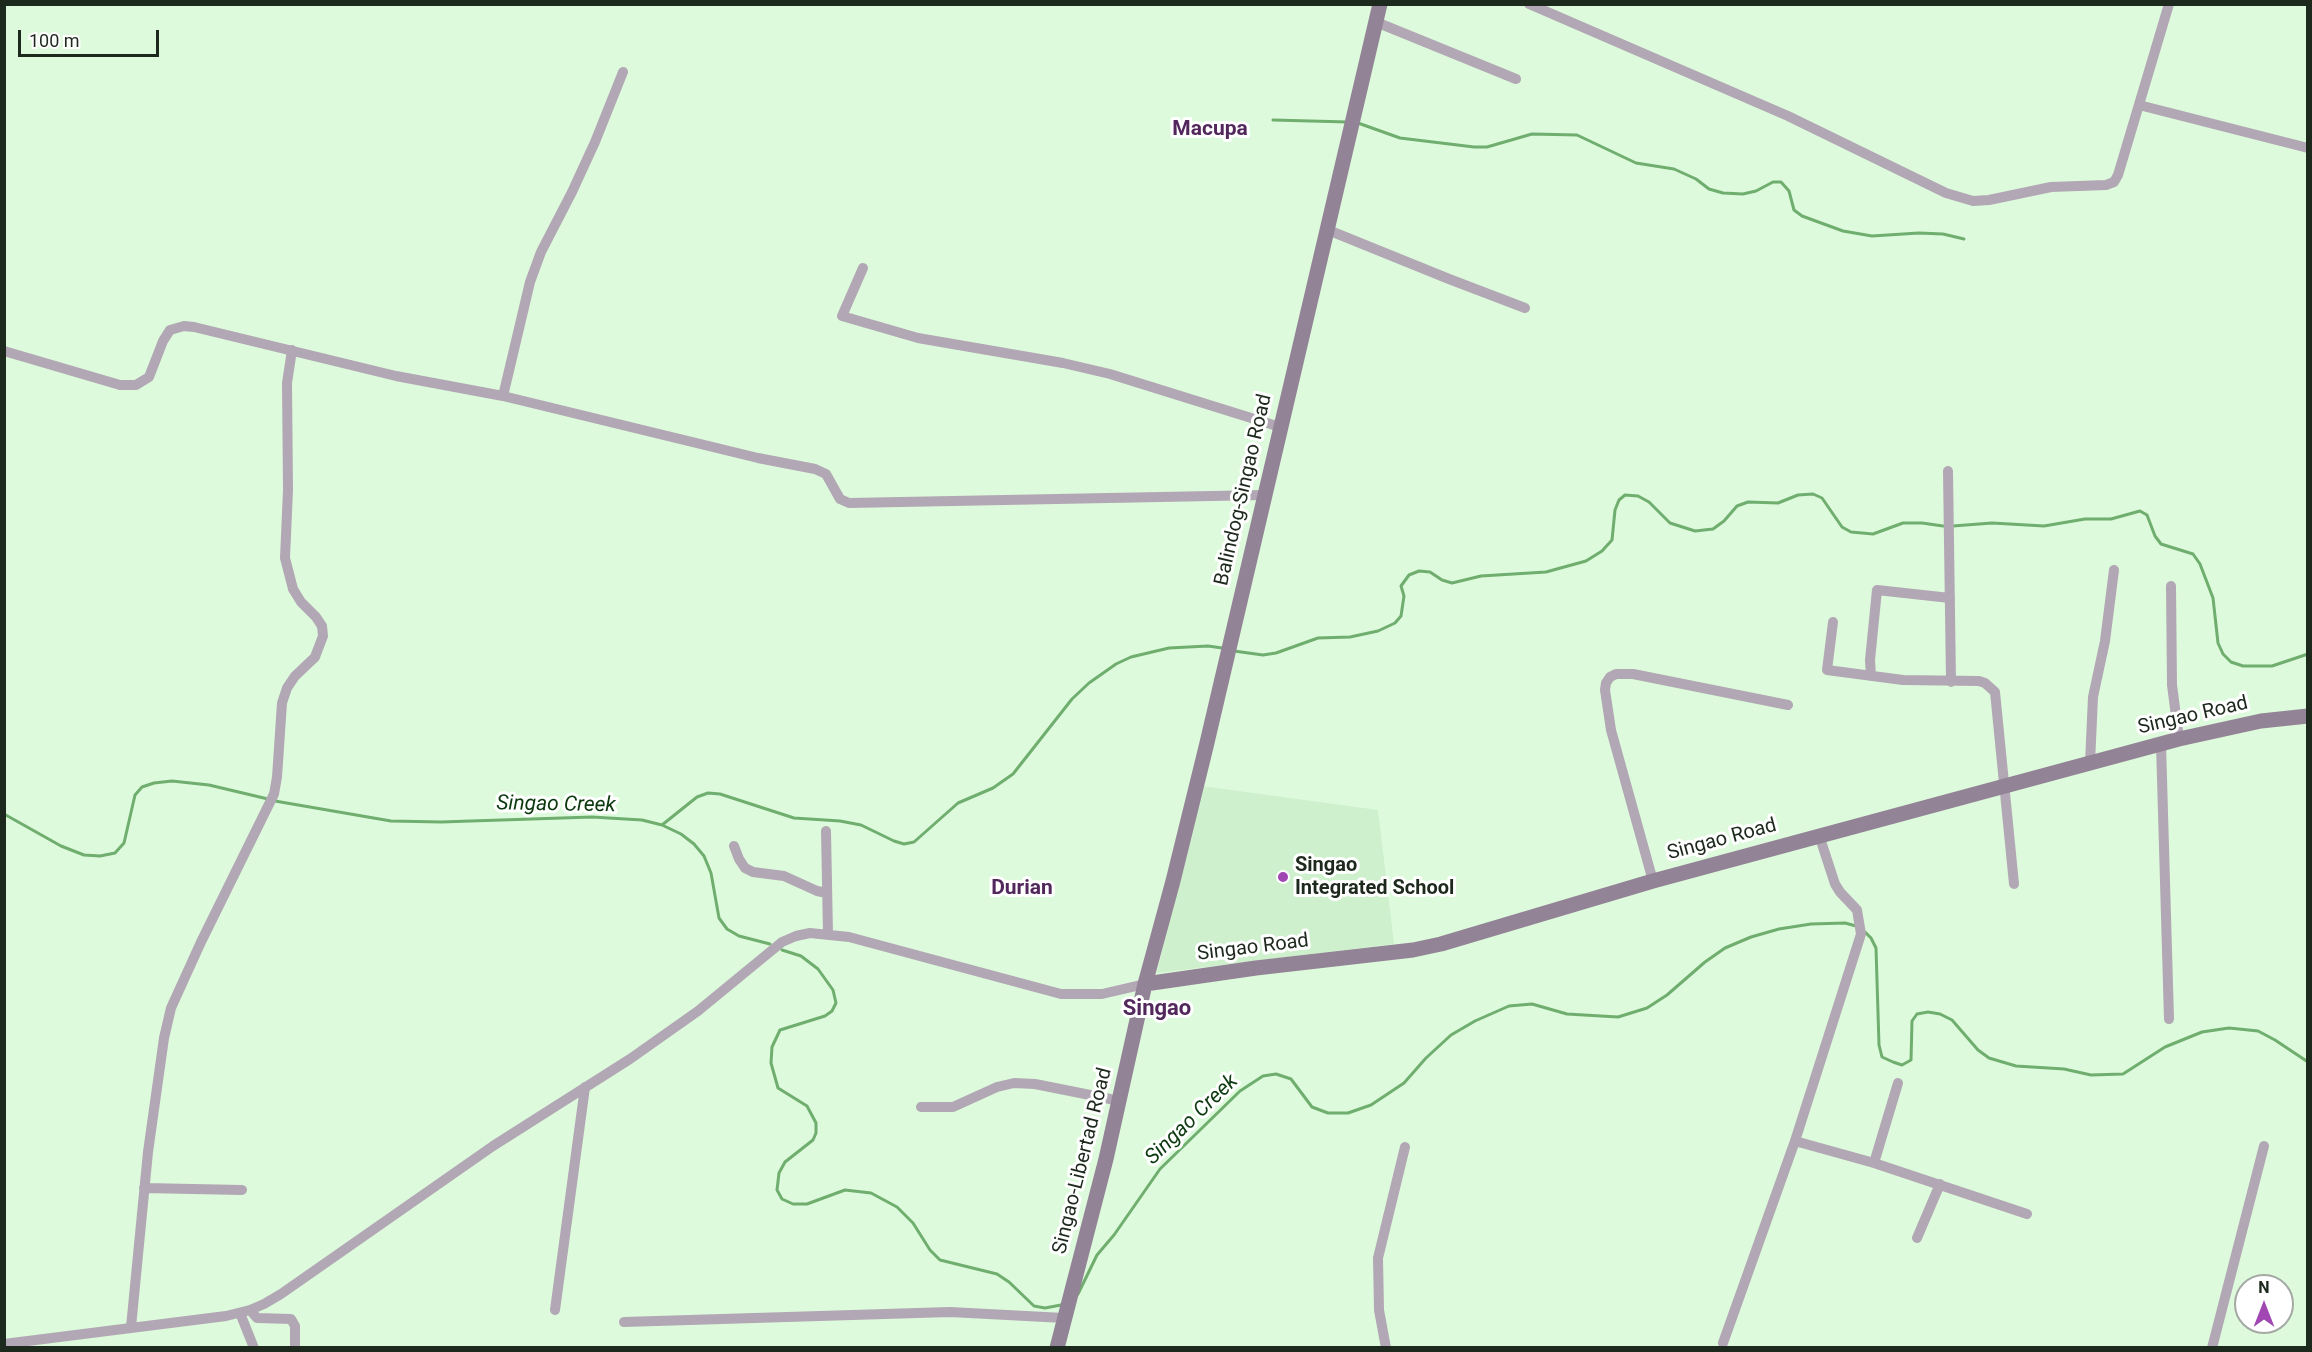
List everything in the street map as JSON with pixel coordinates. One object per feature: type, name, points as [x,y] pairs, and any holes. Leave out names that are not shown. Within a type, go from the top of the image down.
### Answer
[{"type":"street","name":"Balindog-Singao Road","points":[[1145,984],[1191,811],[1380,4]]},
{"type":"street","points":[[1529,4],[1788,116],[1946,193],[1974,201],[2051,187],[2111,184],[2118,175],[2169,4]]},
{"type":"street","points":[[1376,22],[1516,79]]},
{"type":"street","points":[[503,396],[530,282],[541,252],[595,142],[623,72]]},
{"type":"street","points":[[2139,105],[2307,148]]},
{"type":"street","points":[[1328,230],[1525,308]]},
{"type":"street","points":[[863,268],[842,316],[918,338],[1063,363],[1110,374],[1280,427]]},
{"type":"street","points":[[4,351],[129,386],[143,382],[149,376],[165,335],[176,327],[194,327],[396,376],[503,396],[759,458],[815,469],[826,474],[840,499],[849,503],[1264,495]]},
{"type":"street","points":[[131,1327],[144,1188],[164,1038],[171,1008],[274,794],[278,777],[282,703],[287,688],[295,676],[315,657],[323,636],[322,626],[293,589],[285,558],[288,490],[287,383],[292,350]]},
{"type":"street","points":[[1948,471],[1951,682]]},
{"type":"street","points":[[2090,763],[2093,697],[2105,641],[2114,570]]},
{"type":"street","points":[[2171,586],[2172,685],[2179,740]]},
{"type":"street","points":[[1871,676],[1870,660],[1877,590],[1950,598]]},
{"type":"street","points":[[1833,622],[1827,670],[1951,682],[1979,681],[1995,692],[2014,884]]},
{"type":"street","points":[[1653,881],[1611,730],[1606,683],[1616,674],[1633,674],[1788,705]]},
{"type":"street","name":"Singao Road","points":[[1145,984],[1422,948],[1653,881],[2161,744],[2261,721],[2307,716]]},
{"type":"street","points":[[2161,744],[2169,1019]]},
{"type":"street","points":[[826,831],[828,934]]},
{"type":"street","points":[[1723,1343],[1795,1141],[1861,934],[1857,910],[1835,884],[1820,835]]},
{"type":"street","points":[[734,846],[745,868],[753,872],[784,876],[826,893]]},
{"type":"street","points":[[4,1344],[245,1312],[281,1294],[493,1146],[698,1011],[782,942],[796,936],[810,933],[828,934],[886,946],[1061,994],[1102,994],[1145,984]]},
{"type":"street","name":"Singao-Libertad Road","points":[[1057,1347],[1120,1101],[1145,984]]},
{"type":"street","points":[[921,1107],[953,1107],[997,1087],[1014,1083],[1035,1084],[1120,1101]]},
{"type":"street","points":[[1874,1163],[1898,1083]]},
{"type":"street","points":[[555,1310],[585,1087]]},
{"type":"street","points":[[1795,1141],[1874,1163],[2027,1214]]},
{"type":"street","points":[[2212,1347],[2264,1146]]},
{"type":"street","points":[[1386,1347],[1379,1310],[1378,1258],[1405,1147]]},
{"type":"street","points":[[1917,1238],[1940,1184]]},
{"type":"street","points":[[144,1188],[242,1190]]},
{"type":"street","points":[[245,1312],[254,1347]]},
{"type":"street","points":[[245,1312],[257,1318],[291,1319],[295,1326],[295,1347]]},
{"type":"street","points":[[624,1322],[950,1312],[1064,1318]]},
{"type":"shaded area","name":"Singao Integrated School","points":[[1202,786],[1378,810],[1394,944],[1157,973]]},
{"type":"waterway","points":[[1273,120],[1348,122]]},
{"type":"waterway","points":[[1358,123],[1400,138],[1474,147],[1487,147],[1532,134],[1577,135],[1636,163],[1674,169],[1696,179],[1709,189],[1723,193],[1743,194],[1756,191],[1773,182],[1781,182],[1789,191],[1794,210],[1802,216],[1843,231],[1872,236],[1943,234],[1964,239]]},
{"type":"waterway","points":[[1234,651],[1263,655],[1276,653],[1318,638],[1350,637],[1378,631],[1395,623],[1401,616],[1404,596],[1401,586],[1409,575],[1419,571],[1430,572],[1452,583],[1481,576],[1546,572],[1586,561],[1602,551],[1612,540],[1615,510],[1619,500],[1625,495],[1638,496],[1649,502],[1670,523],[1695,531],[1713,529],[1724,521],[1737,506],[1748,502],[1778,503],[1798,495],[1813,494],[1822,498],[1842,527],[1851,532],[1873,534],[1903,523],[1943,526]]},
{"type":"waterway","points":[[1953,526],[1992,523],[2044,526],[2085,519],[2111,519],[2140,511],[2147,515],[2155,536],[2161,544],[2193,554],[2200,564],[2213,598],[2218,643],[2223,654],[2231,662],[2243,666],[2272,666],[2308,654]]},
{"type":"waterway","points":[[662,825],[697,797],[708,793],[720,794],[794,818],[861,825],[894,841],[904,844],[914,842],[958,803],[993,788],[1013,774],[1072,699],[1089,683],[1116,664],[1131,657],[1169,648],[1208,646],[1222,648]]},
{"type":"waterway","name":"Singao Creek","points":[[4,814],[61,846],[84,855],[100,856],[115,853],[124,843],[135,795],[142,787],[172,781],[209,785],[268,799]]},
{"type":"waterway","name":"Singao Creek","points":[[275,801],[391,821],[441,822],[592,817],[642,820],[662,825],[681,834],[704,856],[711,873],[719,918],[727,929],[739,936],[770,944]]},
{"type":"waterway","name":"Singao Creek","points":[[1078,1294],[1097,1255],[1114,1235],[1160,1169],[1240,1091],[1263,1076],[1276,1074],[1291,1079],[1312,1107],[1328,1113],[1348,1113],[1371,1105],[1404,1083],[1451,1035],[1509,1006],[1532,1004],[1567,1014],[1618,1017],[1647,1008],[1667,995],[1725,948],[1751,937],[1779,929],[1811,924],[1845,923],[1856,926]]},
{"type":"waterway","name":"Singao Creek","points":[[1865,932],[1876,948],[1879,1045],[1882,1057],[1902,1065],[1911,1060],[1912,1021],[1917,1014],[1928,1012],[1940,1014],[1952,1020],[1978,1050],[1989,1058],[2016,1066],[2064,1069],[2091,1075],[2123,1074],[2165,1047],[2202,1032],[2229,1028],[2258,1031],[2308,1062]]},
{"type":"waterway","name":"Singao Creek","points":[[782,950],[801,956],[818,969],[833,990],[836,1003],[832,1011],[825,1016],[780,1030],[772,1047],[771,1063],[778,1088],[807,1106],[816,1123],[813,1140],[785,1162],[779,1173],[777,1190],[782,1199],[793,1204],[807,1204],[845,1190],[871,1193],[897,1207],[913,1223],[930,1250],[940,1260],[997,1274],[1034,1306],[1045,1308],[1061,1305]]},
{"type":"place","name":"Singao Integrated School","points":[[1283,877]]},
{"type":"district","name":"Macupa","points":[[1210,130]]},
{"type":"district","name":"Durian","points":[[1022,889]]},
{"type":"district","name":"Singao","points":[[1157,1009]]}]
